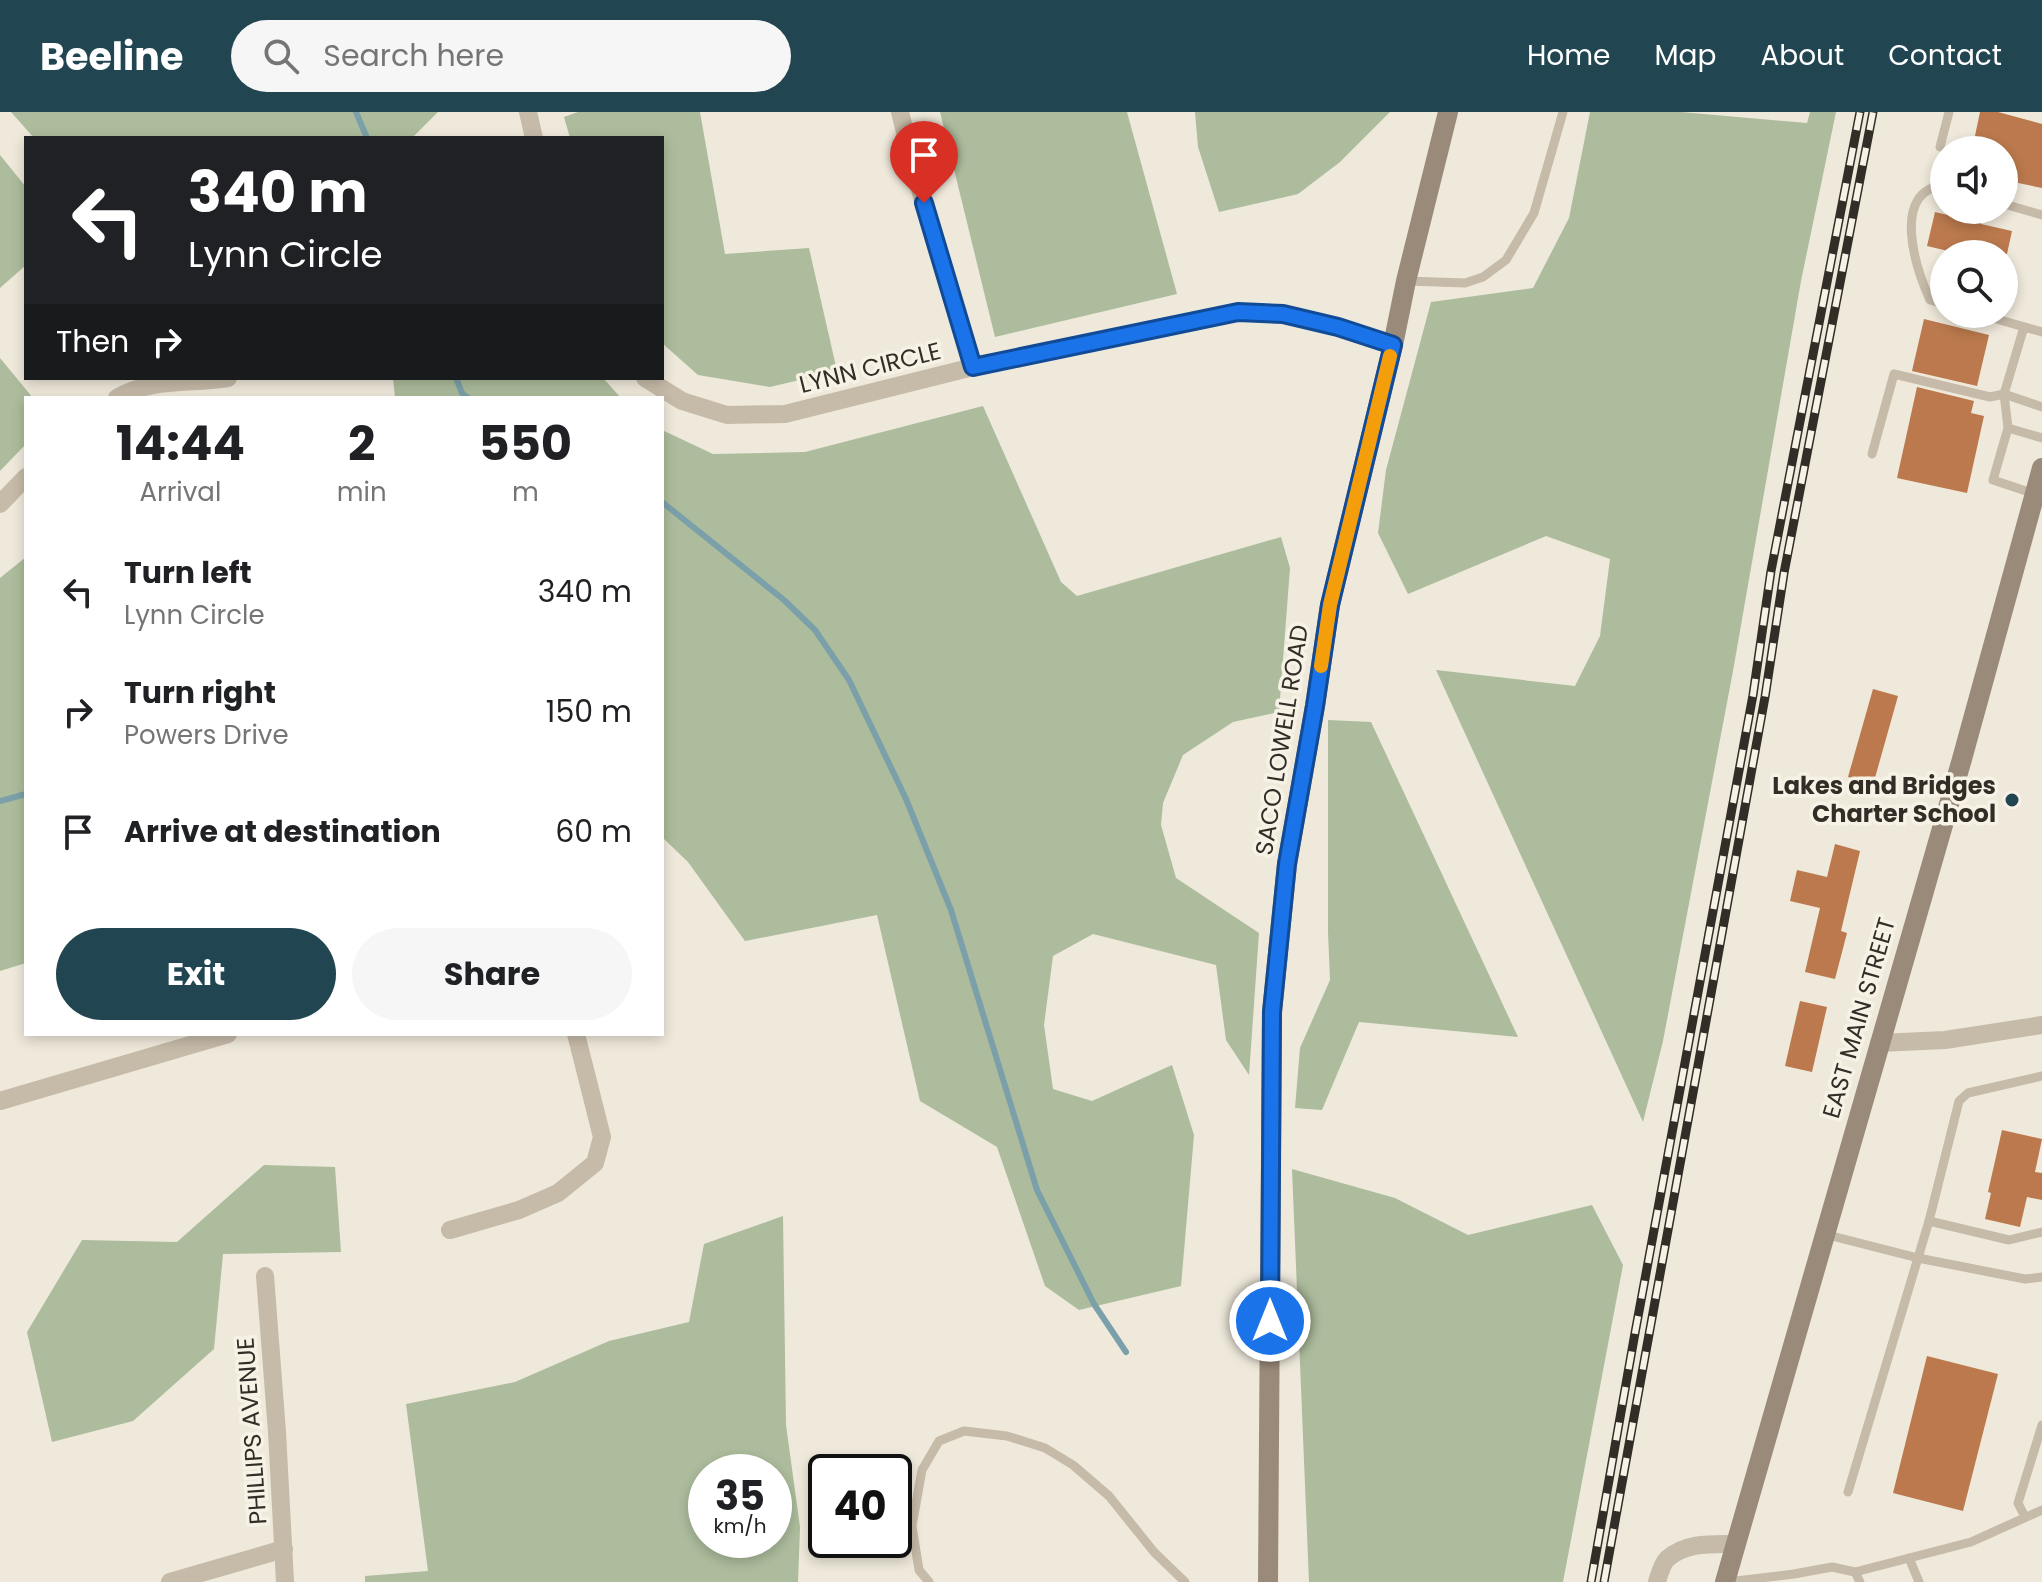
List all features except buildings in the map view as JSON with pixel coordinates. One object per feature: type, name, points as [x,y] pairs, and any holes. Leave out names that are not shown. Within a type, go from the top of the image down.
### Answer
[{"type":"street","points":[[528,112],[534,136]]},
{"type":"street","points":[[900,112],[973,367]]},
{"type":"street","name":"SACO LOWELL ROAD","points":[[1268,1582],[1274,997],[1287,864],[1330,605],[1448,112]]},
{"type":"street","name":"LYNN CIRCLE","points":[[648,380],[682,401],[727,415],[785,414],[973,367],[1238,312],[1283,314],[1338,327],[1393,345]]},
{"type":"street","points":[[120,396],[128,391],[162,384],[218,380]]},
{"type":"street","name":"EAST MAIN STREET","points":[[1725,1582],[1962,759],[2042,468]]},
{"type":"street","points":[[0,504],[24,479]]},
{"type":"street","points":[[1879,1043],[1945,1040],[2042,1025]]},
{"type":"street","points":[[0,1101],[221,1036]]},
{"type":"street","points":[[450,1230],[519,1210],[558,1193],[595,1163],[602,1137],[577,1036]]},
{"type":"street","name":"PHILLIPS AVENUE","points":[[265,1276],[285,1582]]},
{"type":"street","points":[[1657,1582],[1666,1560],[1685,1548],[1735,1544]]},
{"type":"street","points":[[170,1582],[284,1549]]},
{"type":"lane","points":[[1406,281],[1465,283],[1483,277],[1506,260],[1534,213],[1563,112]]},
{"type":"lane","points":[[1943,136],[1949,112]]},
{"type":"lane","points":[[1930,190],[1921,195],[1913,207],[1911,218],[1914,249],[1930,300]]},
{"type":"lane","points":[[2018,208],[2042,215]]},
{"type":"lane","points":[[2018,325],[2042,332]]},
{"type":"lane","points":[[2024,327],[2004,394],[2008,428],[1993,480],[2035,494]]},
{"type":"lane","points":[[1872,454],[1894,374],[1990,397],[2004,394],[2042,407]]},
{"type":"lane","points":[[2008,428],[2042,438]]},
{"type":"lane","points":[[1848,1492],[1929,1221],[1959,1101],[1968,1093],[2042,1076]]},
{"type":"lane","points":[[1929,1221],[2009,1240],[2042,1232]]},
{"type":"lane","points":[[1824,1234],[1918,1258],[2025,1279],[2042,1277]]},
{"type":"lane","points":[[2025,1517],[2018,1503],[2042,1425]]},
{"type":"lane","points":[[929,1582],[919,1570],[912,1526],[922,1470],[939,1441],[964,1431],[1007,1436],[1045,1448],[1073,1465],[1109,1496],[1154,1552],[1185,1582]]},
{"type":"lane","points":[[1725,1582],[1832,1567],[1857,1577],[1909,1558],[1971,1542],[2042,1510]]},
{"type":"lane","points":[[1909,1558],[1919,1582]]},
{"type":"green space","points":[[11,112],[438,112],[414,136],[32,136]]},
{"type":"green space","points":[[578,112],[700,112],[725,254],[809,248],[837,371],[770,387],[698,375],[664,345],[664,136],[569,136],[564,117]]},
{"type":"green space","points":[[940,112],[1127,112],[1177,294],[995,337]]},
{"type":"green space","points":[[1195,112],[1390,112],[1340,162],[1298,194],[1219,212],[1198,147]]},
{"type":"green space","points":[[1590,112],[1681,112],[1807,123],[1810,112],[1836,112],[1801,281],[1733,671],[1663,1041],[1643,1122],[1436,670],[1575,686],[1600,636],[1610,559],[1546,536],[1408,594],[1378,533],[1386,470],[1431,302],[1533,288],[1569,218]]},
{"type":"green space","points":[[0,155],[24,185],[24,267],[0,288]]},
{"type":"green space","points":[[0,358],[31,396],[24,396],[24,446],[0,471]]},
{"type":"green space","points":[[393,380],[605,380],[619,396],[395,396]]},
{"type":"green space","points":[[983,406],[1061,582],[1077,596],[1281,537],[1290,568],[1279,712],[1233,722],[1183,755],[1163,803],[1161,825],[1176,878],[1259,933],[1249,1075],[1226,1040],[1216,965],[1093,934],[1053,956],[1044,1025],[1053,1089],[1092,1101],[1172,1065],[1194,1135],[1181,1286],[1079,1310],[1045,1286],[997,1147],[920,1101],[877,915],[745,941],[688,862],[664,839],[664,431],[713,454],[805,452]]},
{"type":"green space","points":[[24,559],[24,964],[0,971],[0,578]]},
{"type":"green space","points":[[1328,720],[1371,722],[1518,1037],[1359,1022],[1322,1110],[1295,1108],[1300,1048],[1330,980]]},
{"type":"green space","points":[[264,1165],[335,1167],[341,1252],[223,1254],[214,1349],[133,1421],[52,1442],[27,1332],[82,1240],[177,1242]]},
{"type":"green space","points":[[1292,1169],[1395,1198],[1468,1235],[1592,1205],[1623,1265],[1563,1582],[1309,1582]]},
{"type":"green space","points":[[783,1216],[786,1425],[790,1454],[688,1454],[688,1558],[792,1558],[792,1469],[800,1527],[798,1582],[365,1582],[365,1576],[428,1571],[406,1404],[515,1382],[609,1341],[689,1322],[704,1244]]},
{"type":"waterway","points":[[356,112],[366,136]]},
{"type":"waterway","points":[[457,380],[466,396]]},
{"type":"waterway","points":[[664,504],[784,600],[815,630],[849,680],[906,799],[951,910],[1037,1190],[1094,1304],[1126,1352]]},
{"type":"waterway","points":[[0,801],[24,795]]},
{"type":"railway","points":[[1591,1582],[1753,695],[1771,571],[1860,112]]},
{"type":"railway","points":[[1604,1582],[1765,697],[1784,573],[1873,112]]},
{"type":"slow traffic","points":[[1321,666],[1330,605],[1390,356]]},
{"type":"place","name":"Lakes and Bridges Charter School","points":[[2012,800]]},
{"type":"route","points":[[924,203],[973,367],[1238,312],[1283,314],[1338,327],[1393,345],[1330,605],[1287,864],[1272,1012],[1270,1321]]}]
